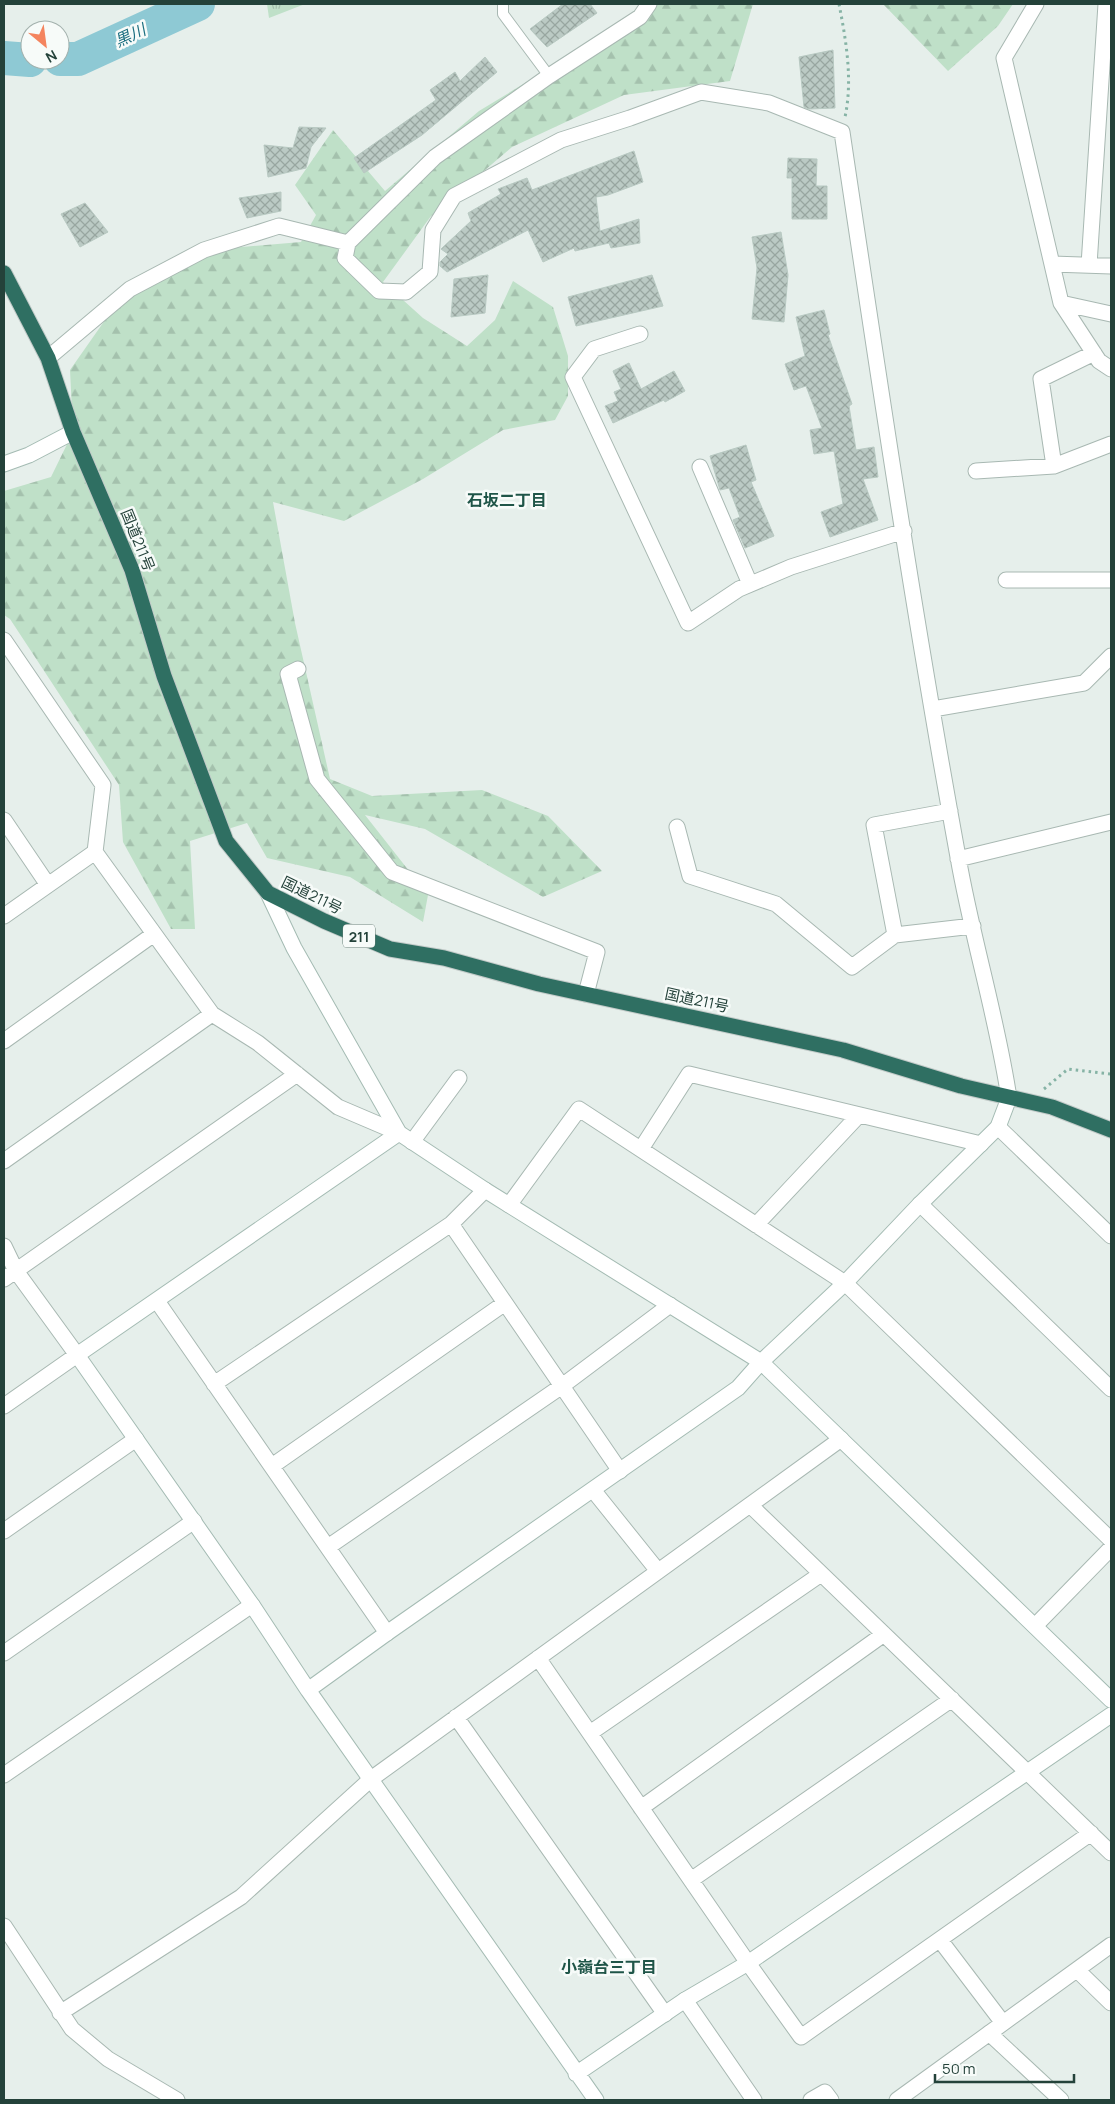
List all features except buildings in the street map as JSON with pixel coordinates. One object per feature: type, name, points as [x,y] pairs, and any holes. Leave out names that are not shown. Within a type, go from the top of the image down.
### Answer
[{"type":"highway","name":"国道211号","points":[[4,273],[48,358],[73,432],[132,570],[164,676],[226,841],[268,893],[324,921],[390,949],[444,958],[539,984],[843,1050],[1009,1098],[1052,1107],[1111,1130]]},
{"type":"street","points":[[308,1690],[738,1388],[761,1362],[845,1283],[920,1204],[998,1127],[1009,1098],[1004,1062],[958,859],[904,531],[842,132],[769,103],[701,92],[630,118],[561,140],[454,196],[433,230],[430,272],[406,292],[380,290],[345,258],[348,243],[435,157],[549,76],[640,17],[650,4]]},
{"type":"street","points":[[1036,4],[1004,58],[1061,303],[1099,361],[1111,369]]},
{"type":"street","points":[[1089,265],[1106,4]]},
{"type":"street","points":[[48,358],[130,289],[204,250],[279,226],[348,243]]},
{"type":"street","points":[[1052,264],[1111,266]]},
{"type":"street","points":[[1061,303],[1111,314]]},
{"type":"street","points":[[640,334],[594,349],[573,377],[688,623],[739,589],[750,584],[791,567],[904,531]]},
{"type":"street","points":[[1054,466],[1040,379],[1094,353]]},
{"type":"street","points":[[4,464],[30,456],[73,432]]},
{"type":"street","points":[[976,471],[1054,466],[1111,444]]},
{"type":"street","points":[[700,467],[750,584]]},
{"type":"street","points":[[1006,580],[1111,580]]},
{"type":"street","points":[[4,640],[103,785],[96,852],[212,1014],[258,1043],[338,1107],[399,1133],[484,1190],[761,1362],[1111,1700]]},
{"type":"street","points":[[933,709],[1084,683],[1111,656]]},
{"type":"street","points":[[298,669],[288,674],[317,779],[392,872],[597,952],[586,994]]},
{"type":"street","points":[[895,935],[874,825],[950,811]]},
{"type":"street","points":[[4,820],[48,885]]},
{"type":"street","points":[[958,859],[1111,822]]},
{"type":"street","points":[[677,827],[690,876],[776,904],[852,967],[895,935],[973,926]]},
{"type":"street","points":[[4,916],[96,852]]},
{"type":"street","points":[[268,893],[294,948],[399,1133]]},
{"type":"street","points":[[4,1041],[154,934]]},
{"type":"street","points":[[4,1161],[212,1014]]},
{"type":"street","points":[[10,1275],[297,1074]]},
{"type":"street","points":[[641,1149],[689,1074],[981,1144]]},
{"type":"street","points":[[412,1142],[459,1078]]},
{"type":"street","points":[[508,1205],[579,1109],[845,1283],[1111,1540]]},
{"type":"street","points":[[756,1224],[859,1115]]},
{"type":"street","points":[[998,1127],[1111,1236]]},
{"type":"street","points":[[4,1406],[399,1133]]},
{"type":"street","points":[[214,1384],[451,1224],[484,1190]]},
{"type":"street","points":[[920,1204],[1111,1389]]},
{"type":"street","points":[[451,1224],[620,1471]]},
{"type":"street","points":[[4,1246],[10,1275],[77,1355],[252,1604],[308,1690],[596,2100]]},
{"type":"street","points":[[157,1301],[387,1633]]},
{"type":"street","points":[[272,1466],[505,1303]]},
{"type":"street","points":[[328,1547],[562,1386],[670,1306]]},
{"type":"street","points":[[4,1531],[136,1439]]},
{"type":"street","points":[[60,2013],[241,1897],[371,1778],[841,1439]]},
{"type":"street","points":[[593,1490],[658,1572]]},
{"type":"street","points":[[750,1505],[1111,1853]]},
{"type":"street","points":[[4,1653],[194,1521]]},
{"type":"street","points":[[1035,1626],[1111,1548]]},
{"type":"street","points":[[590,1733],[821,1574]]},
{"type":"street","points":[[4,1775],[252,1604]]},
{"type":"street","points":[[641,1808],[884,1634]]},
{"type":"street","points":[[538,1658],[801,2037],[1091,1833]]},
{"type":"street","points":[[691,1880],[952,1700]]},
{"type":"street","points":[[576,2074],[686,2000],[748,1963],[1111,1715]]},
{"type":"street","points":[[456,1717],[665,2014]]},
{"type":"street","points":[[4,1926],[72,2029],[108,2059],[177,2100]]},
{"type":"street","points":[[940,1940],[1003,2023]]},
{"type":"street","points":[[897,2100],[1111,1945]]},
{"type":"street","points":[[1077,1970],[1111,2003]]},
{"type":"street","points":[[686,2000],[754,2100]]},
{"type":"street","points":[[989,2033],[1061,2100]]},
{"type":"street","points":[[811,2100],[825,2092],[831,2100]]},
{"type":"lane","points":[[503,4],[503,14],[549,76]]},
{"type":"path","points":[[839,4],[846,39],[848,100],[842,132]]},
{"type":"path","points":[[1028,1102],[1068,1069],[1111,1074]]},
{"type":"green space","points":[[267,4],[305,4],[269,18]]},
{"type":"green space","points":[[640,4],[753,4],[730,81],[624,95],[512,147],[431,216],[383,282],[423,318],[467,346],[495,320],[513,281],[553,307],[568,356],[568,396],[555,420],[503,430],[423,479],[344,521],[273,502],[295,623],[330,779],[372,796],[482,790],[548,816],[602,871],[543,897],[425,829],[365,815],[428,895],[423,922],[350,877],[267,858],[247,823],[190,841],[195,929],[171,929],[123,842],[119,785],[10,619],[4,615],[4,491],[51,477],[73,432],[70,370],[131,283],[230,248],[301,242],[316,215],[295,185],[333,130],[385,191],[479,111],[632,18]]},
{"type":"green space","points":[[883,4],[1013,4],[998,26],[948,71]]},
{"type":"waterway","name":"黒川","points":[[70,59],[78,59],[198,4]]},
{"type":"waterway","name":"黒川","points":[[4,58],[20,59]]},
{"type":"district","name":"石坂二丁目","points":[[507,500]]},
{"type":"district","name":"小嶺台三丁目","points":[[609,1967]]}]
